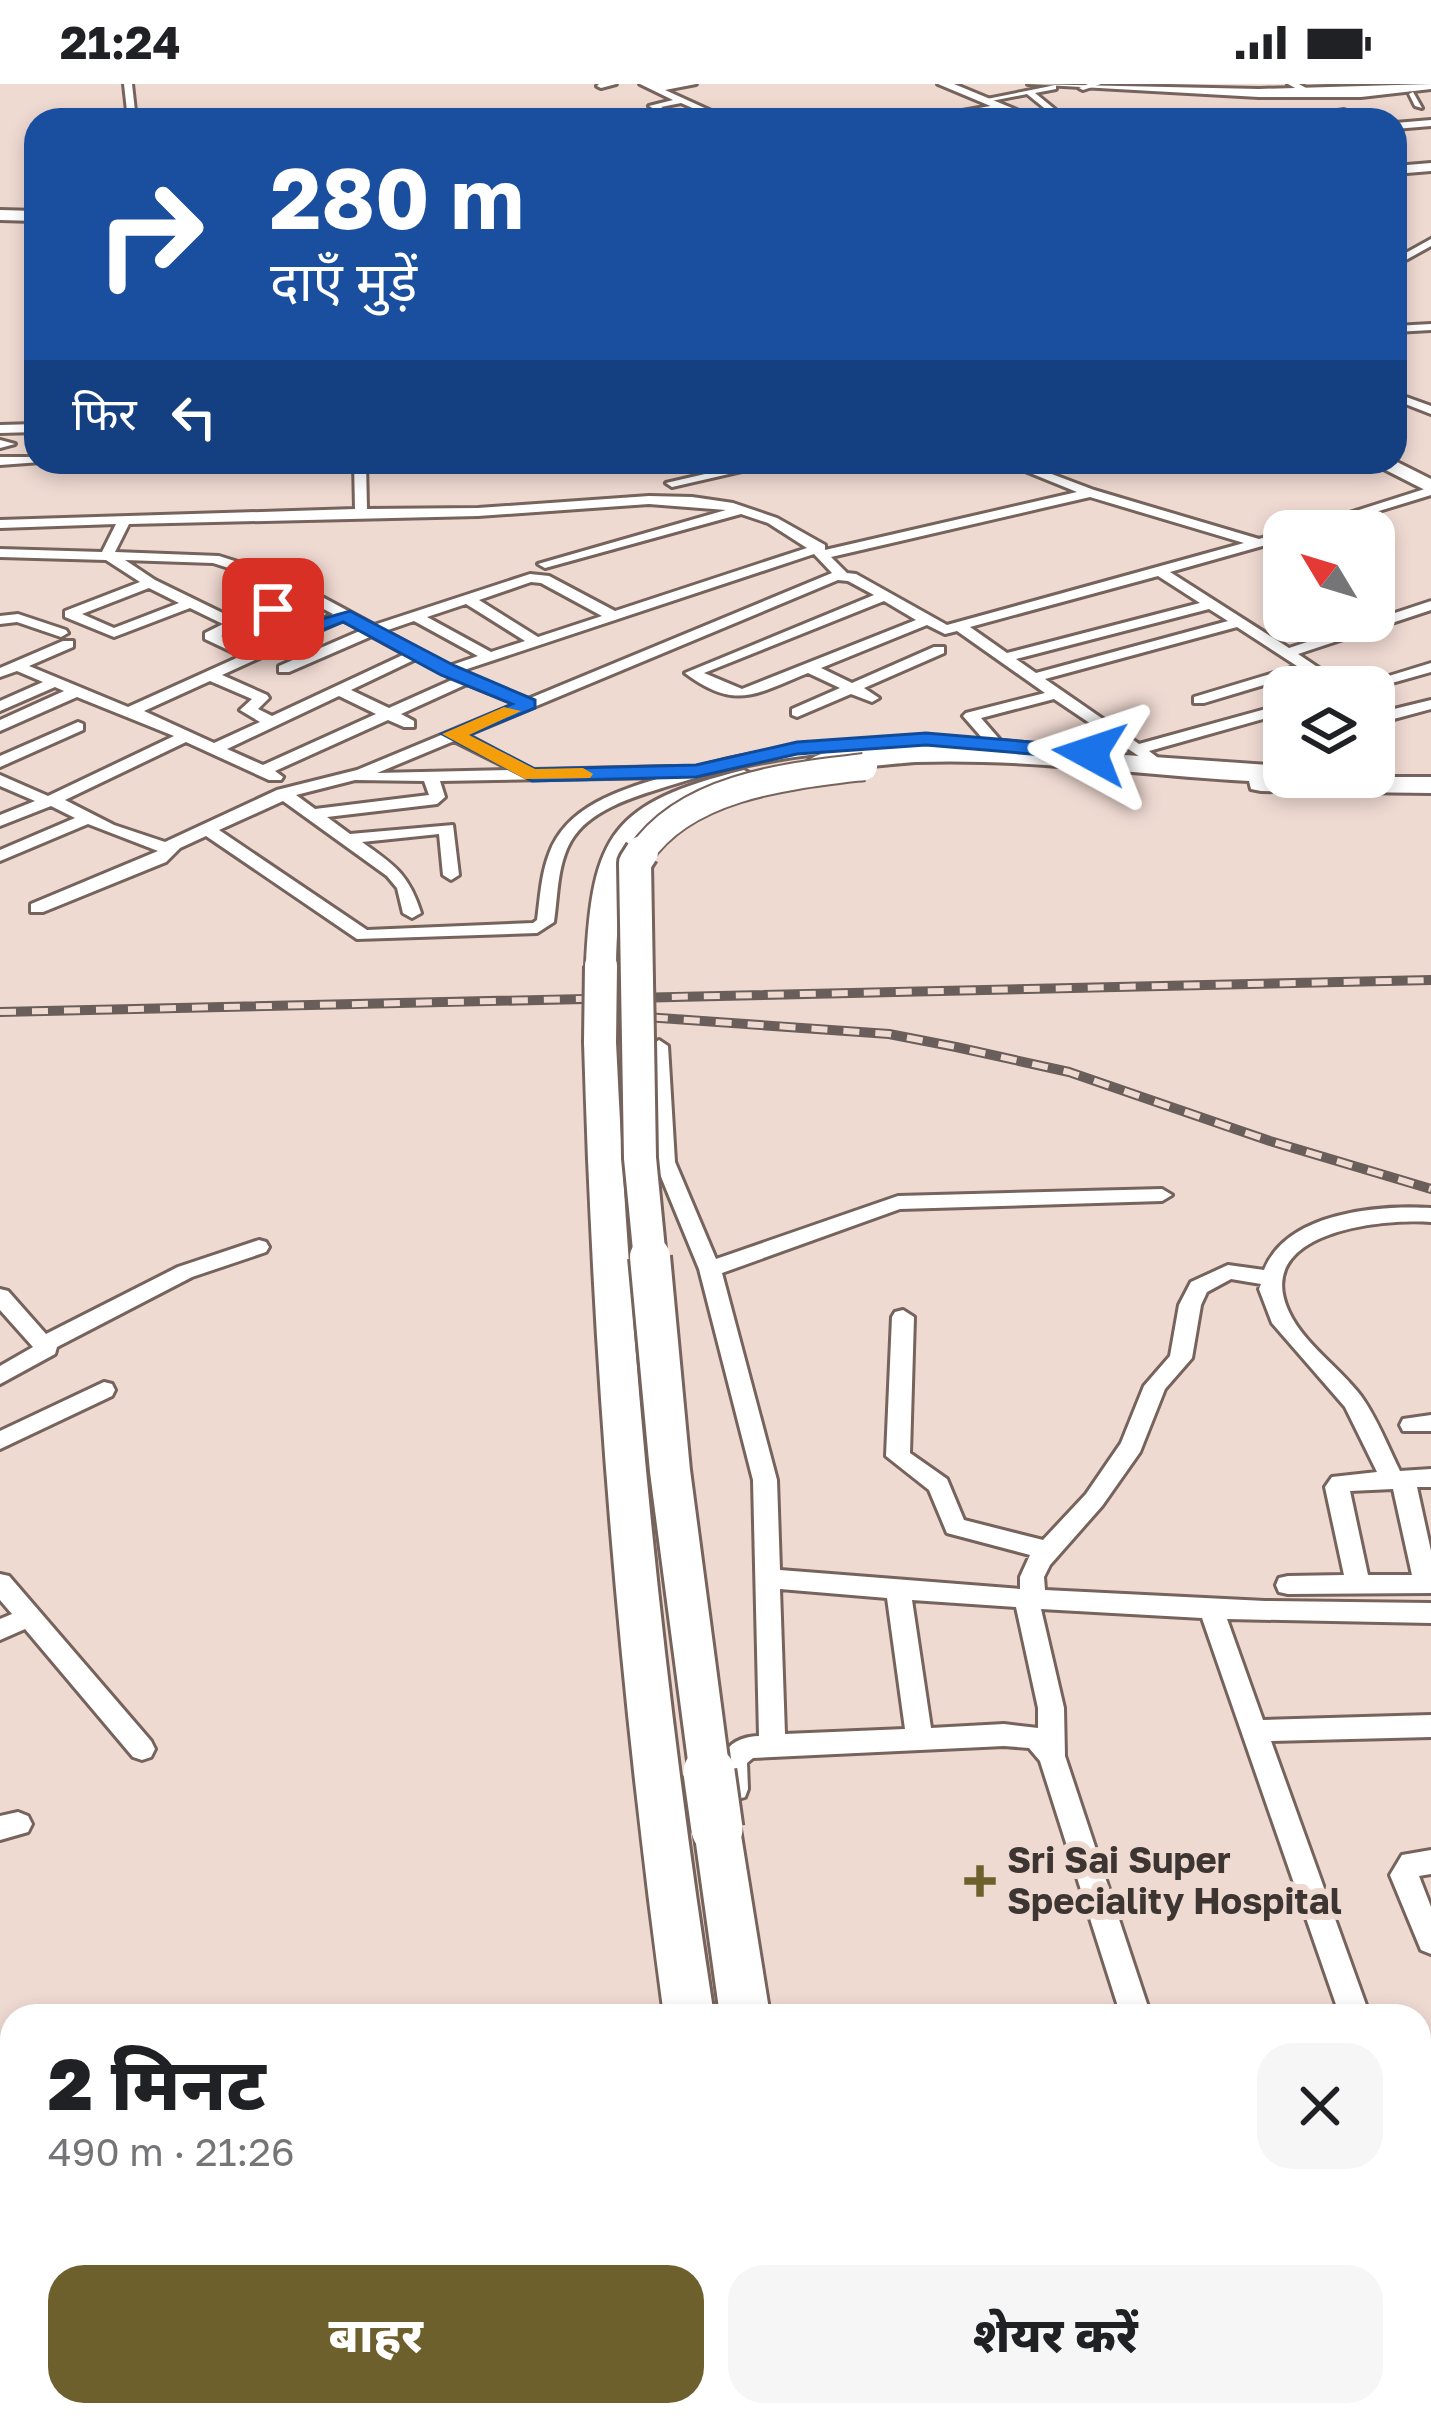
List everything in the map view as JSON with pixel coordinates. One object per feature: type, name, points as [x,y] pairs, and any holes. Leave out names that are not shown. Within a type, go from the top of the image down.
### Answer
[{"type":"main road","points":[[687,2004],[660,1816],[605,1244],[600,1023],[602,906],[611,854],[636,824],[688,795],[761,772],[945,751],[1263,773]]},
{"type":"main road","points":[[742,2004],[670,1471],[640,1158],[635,862],[641,851],[672,822],[709,802],[862,761],[984,762],[1156,780],[1419,780]]},
{"type":"street","points":[[646,85],[692,84]]},
{"type":"street","points":[[944,84],[1002,107]]},
{"type":"street","points":[[646,85],[699,108]]},
{"type":"street","points":[[985,100],[1033,89],[1090,86],[1431,95]]},
{"type":"street","points":[[1411,93],[1431,86]]},
{"type":"street","points":[[1302,90],[1335,106],[1324,108]]},
{"type":"street","points":[[657,108],[653,106],[680,100]]},
{"type":"street","points":[[996,108],[1002,107]]},
{"type":"street","points":[[360,474],[361,513]]},
{"type":"street","points":[[672,483],[705,474]]},
{"type":"street","points":[[1040,474],[1259,543]]},
{"type":"street","points":[[1360,510],[1431,485]]},
{"type":"street","points":[[448,670],[822,551],[1090,493]]},
{"type":"street","points":[[0,524],[511,511],[663,498],[744,509],[801,534],[842,575],[1033,678],[1165,767]]},
{"type":"street","points":[[544,564],[744,509]]},
{"type":"street","points":[[107,554],[125,520]]},
{"type":"street","points":[[883,596],[842,619],[692,673],[739,694],[873,634],[931,624],[960,627],[1263,542]]},
{"type":"street","points":[[0,554],[214,559],[280,580],[466,679],[529,704]]},
{"type":"street","points":[[107,554],[150,583],[234,624],[210,636],[300,676]]},
{"type":"street","points":[[1163,573],[1308,666]]},
{"type":"street","points":[[37,908],[160,858],[205,828],[291,790],[341,779],[398,758],[842,575]]},
{"type":"street","points":[[284,669],[371,631],[537,577],[610,615]]},
{"type":"street","points":[[150,583],[70,614],[114,633],[191,603]]},
{"type":"street","points":[[231,590],[315,628]]},
{"type":"street","points":[[468,599],[535,641]]},
{"type":"street","points":[[996,660],[1211,604]]},
{"type":"street","points":[[1287,652],[1431,605]]},
{"type":"street","points":[[0,652],[53,683],[124,713],[134,712],[344,615]]},
{"type":"street","points":[[416,617],[490,657]]},
{"type":"street","points":[[0,620],[18,618],[64,638],[0,673]]},
{"type":"street","points":[[1033,678],[1240,622]]},
{"type":"street","points":[[960,627],[996,660]]},
{"type":"street","points":[[797,712],[939,650]]},
{"type":"street","points":[[214,749],[328,688],[416,654]]},
{"type":"street","points":[[808,667],[872,698]]},
{"type":"street","points":[[1395,677],[1431,667]]},
{"type":"street","points":[[209,675],[262,698],[248,710],[271,721]]},
{"type":"street","points":[[263,771],[466,679]]},
{"type":"street","points":[[1198,700],[1263,681]]},
{"type":"street","points":[[0,707],[53,683]]},
{"type":"street","points":[[328,688],[409,724]]},
{"type":"street","points":[[0,726],[75,692]]},
{"type":"street","points":[[995,743],[970,716],[1057,694]]},
{"type":"street","points":[[1395,714],[1431,704]]},
{"type":"street","points":[[134,712],[263,771],[291,790],[312,814],[401,880],[412,914]]},
{"type":"street","points":[[1137,749],[1263,714]]},
{"type":"street","points":[[0,762],[78,727]]},
{"type":"street","points":[[452,734],[532,775]]},
{"type":"street","points":[[0,821],[186,736]]},
{"type":"street","points":[[205,828],[363,935],[537,928],[545,922],[559,848],[572,827],[612,802],[758,754],[926,739],[1137,758],[1165,767]]},
{"type":"street","points":[[312,814],[436,797],[429,777],[398,758]]},
{"type":"street","points":[[341,779],[696,771]]},
{"type":"street","points":[[0,780],[160,848],[172,846]]},
{"type":"street","points":[[0,856],[86,819]]},
{"type":"street","points":[[346,838],[447,828],[451,875]]},
{"type":"street","points":[[659,1046],[664,1162],[710,1268],[765,1480],[772,1746]]},
{"type":"street","points":[[710,1268],[898,1203],[1162,1195]]},
{"type":"street","points":[[1288,1585],[1429,1584],[1397,1479],[1360,1411],[1280,1318],[1272,1304],[1269,1279],[1287,1250],[1311,1233],[1407,1214],[1431,1215]]},
{"type":"street","points":[[0,1375],[42,1355],[45,1344],[185,1273],[259,1247]]},
{"type":"street","points":[[1132,2004],[1052,1756],[1051,1708],[1031,1592],[1046,1550],[1094,1500],[1132,1446],[1155,1386],[1185,1349],[1190,1305],[1199,1287],[1228,1272],[1269,1279]]},
{"type":"street","points":[[0,1296],[45,1344]]},
{"type":"street","points":[[904,1317],[898,1456],[939,1485],[956,1527],[1046,1550]]},
{"type":"street","points":[[0,1441],[104,1390]]},
{"type":"street","points":[[1358,1584],[1337,1487],[1348,1480],[1431,1478]]},
{"type":"street","points":[[770,1579],[898,1590],[1031,1592],[1211,1609],[1431,1613]]},
{"type":"street","points":[[0,1583],[142,1749]]},
{"type":"street","points":[[898,1590],[920,1739]]},
{"type":"street","points":[[1211,1609],[1351,2004]]},
{"type":"street","points":[[0,1630],[28,1617]]},
{"type":"street","points":[[1254,1731],[1431,1726]]},
{"type":"street","points":[[742,2004],[751,1915],[733,1760],[747,1747],[1036,1738],[1052,1756]]},
{"type":"street","points":[[1431,1862],[1412,1863],[1404,1875],[1431,1941]]},
{"type":"railway","points":[[0,1012],[1431,980]]},
{"type":"railway","points":[[588,1013],[889,1034],[956,1047],[1069,1072],[1270,1141],[1431,1189]]},
{"type":"slow traffic","points":[[511,711],[452,734],[532,775],[583,774]]},
{"type":"place","name":"Sri Sai Super Speciality Hospital","points":[[980,1881]]},
{"type":"route","points":[[273,609],[315,628],[344,615],[448,670],[529,704],[452,734],[532,775],[696,771],[797,748],[926,739],[1090,753]]}]
